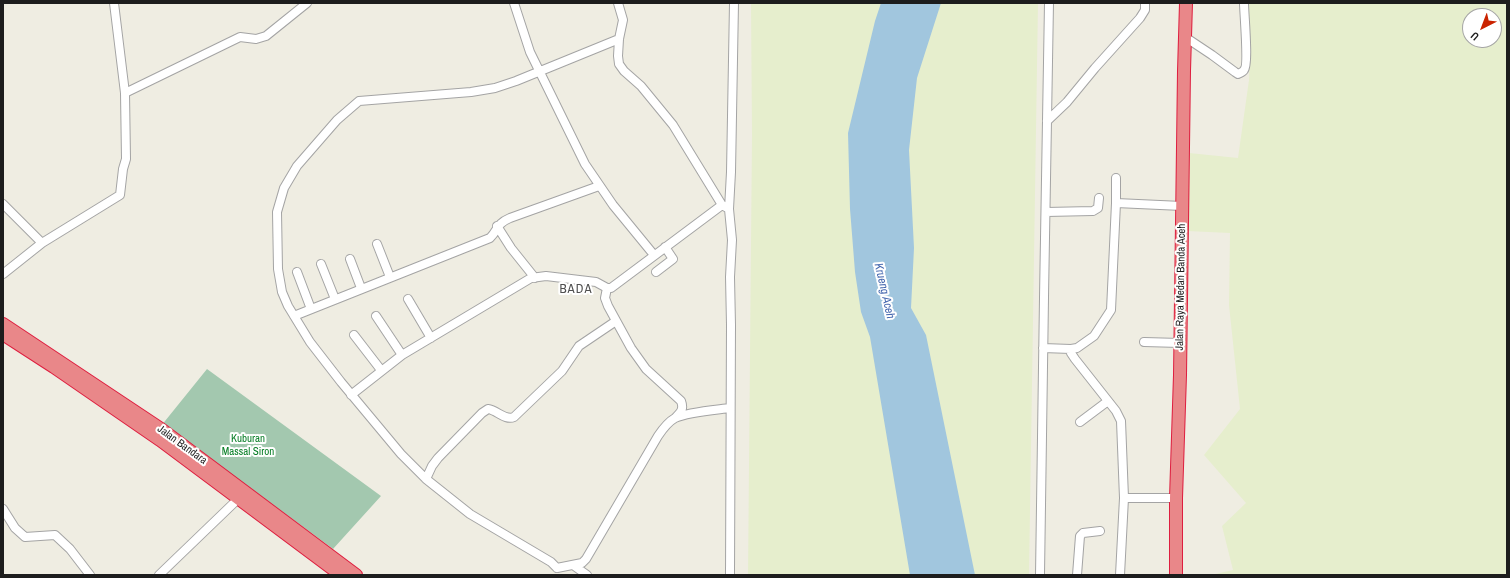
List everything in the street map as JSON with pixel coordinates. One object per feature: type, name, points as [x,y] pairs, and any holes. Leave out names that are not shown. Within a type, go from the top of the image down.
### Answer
[{"type":"highway","name":"Jalan Raya Medan Banda Aceh","points":[[1176,573],[1176,498],[1186,4]]},
{"type":"highway","name":"Jalan Bandara","points":[[3,324],[162,430],[356,575]]},
{"type":"highway","name":"Jalan Bandara","points":[[3,334],[160,440],[238,500],[341,575]]},
{"type":"street","points":[[3,274],[42,243],[120,194],[123,169],[126,159],[125,93],[114,3]]},
{"type":"street","points":[[125,93],[240,37],[256,38],[266,36],[307,3]]},
{"type":"street","points":[[514,3],[530,52],[585,164],[599,186],[654,255]]},
{"type":"street","points":[[618,3],[623,20],[619,39],[619,64],[641,86],[673,125],[726,207]]},
{"type":"street","points":[[730,575],[730,408],[732,325],[730,277],[732,240],[726,207],[731,172],[734,3]]},
{"type":"street","points":[[1040,575],[1049,3]]},
{"type":"street","points":[[1047,121],[1068,102],[1095,68],[1140,18],[1145,10],[1145,3]]},
{"type":"street","points":[[1185,37],[1238,74],[1243,71],[1245,67],[1246,53],[1244,3]]},
{"type":"street","points":[[607,288],[605,298],[631,348],[646,369],[681,401],[683,406],[682,411],[664,428],[658,436],[586,558],[582,563],[556,572],[551,562],[470,514],[426,479],[401,454],[351,395],[310,342],[294,316],[282,292],[278,274],[277,226],[279,202],[284,188],[297,166],[316,143],[355,103],[363,100],[471,92],[495,88],[539,72],[619,39]]},
{"type":"street","points":[[1043,348],[1077,348],[1094,336],[1111,310],[1116,178]]},
{"type":"street","points":[[294,316],[361,288],[490,238],[495,233],[497,226],[502,221],[599,186]]},
{"type":"street","points":[[1046,212],[1093,211],[1098,208],[1099,198]]},
{"type":"street","points":[[1116,203],[1182,206]]},
{"type":"street","points":[[3,204],[42,243]]},
{"type":"street","points":[[351,395],[402,355],[531,278],[546,276],[596,282],[607,288],[611,288],[665,247],[726,207]]},
{"type":"street","points":[[497,226],[511,248],[535,278]]},
{"type":"street","points":[[376,244],[390,277]]},
{"type":"street","points":[[656,272],[673,259],[665,247]]},
{"type":"street","points":[[350,259],[361,288]]},
{"type":"street","points":[[321,264],[335,299]]},
{"type":"street","points":[[297,272],[311,309]]},
{"type":"street","points":[[408,299],[430,338]]},
{"type":"street","points":[[376,316],[402,355]]},
{"type":"street","points":[[426,479],[430,469],[438,458],[482,413],[488,409],[494,410],[507,418],[514,417],[562,371],[579,346],[616,321]]},
{"type":"street","points":[[354,335],[381,370]]},
{"type":"street","points":[[1144,342],[1180,343]]},
{"type":"street","points":[[1072,349],[1071,353],[1075,359],[1108,401],[1121,421],[1124,498],[1120,575]]},
{"type":"street","points":[[1080,422],[1108,401]]},
{"type":"street","points":[[675,418],[730,408]]},
{"type":"street","points":[[1124,498],[1176,498]]},
{"type":"street","points":[[159,575],[238,500]]},
{"type":"street","points":[[3,509],[14,528],[25,537],[54,535],[60,539],[90,575]]},
{"type":"street","points":[[1077,575],[1080,536],[1083,533],[1100,531]]},
{"type":"street","points":[[573,565],[587,575]]},
{"type":"green space","points":[[751,3],[1038,3],[1029,575],[748,575],[752,135]]},
{"type":"green space","points":[[1247,3],[1507,3],[1507,575],[1211,575],[1233,570],[1222,526],[1246,503],[1204,455],[1240,409],[1229,305],[1230,233],[1187,231],[1189,153],[1238,158],[1249,80],[1250,53]]},
{"type":"green space","name":"Kuburan Massal Siron","points":[[207,369],[381,496],[333,549],[245,484],[242,486],[161,426]]},
{"type":"water","name":"Krueng Aceh","points":[[881,3],[941,3],[917,78],[909,150],[914,248],[911,308],[926,335],[975,575],[910,575],[870,337],[861,312],[855,272],[850,209],[848,133],[875,21]]},
{"type":"district","name":"BADA","points":[[576,290]]}]
